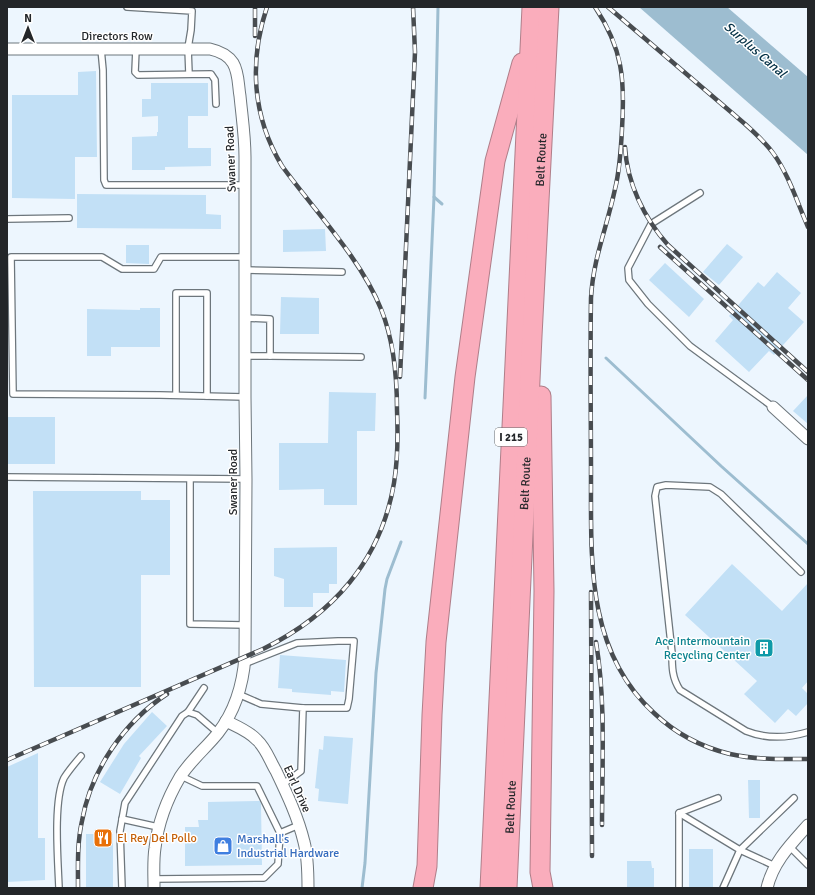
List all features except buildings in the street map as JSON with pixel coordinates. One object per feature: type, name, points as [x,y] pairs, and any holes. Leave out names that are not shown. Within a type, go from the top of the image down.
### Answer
[{"type":"highway","name":"Belt Route","points":[[499,881],[532,7]]},
{"type":"highway","name":"Belt Route","points":[[499,881],[534,293],[549,7]]},
{"type":"highway","points":[[423,888],[427,866],[431,735],[436,642],[465,377],[495,161],[531,29]]},
{"type":"highway","points":[[534,293],[541,364],[544,498],[544,591],[538,883]]},
{"type":"highway","points":[[427,866],[434,888]]},
{"type":"street","name":"Directors Row","points":[[7,49],[188,48],[210,49],[218,51],[226,56]]},
{"type":"street","name":"Swaner Road","points":[[154,883],[154,850],[158,827],[168,799],[181,776],[218,733],[226,721],[242,683],[244,664],[246,479],[245,132],[236,71],[226,56]]},
{"type":"street","points":[[773,407],[808,439]]},
{"type":"street","name":"Earl Drive","points":[[226,721],[249,733],[264,748],[299,825],[307,862],[308,888]]},
{"type":"street","points":[[767,888],[775,866],[789,846],[808,825]]},
{"type":"lane","points":[[127,7],[192,9],[188,48],[189,74]]},
{"type":"lane","points":[[101,49],[103,70],[104,180],[106,185],[245,185]]},
{"type":"lane","points":[[136,49],[136,74],[208,74],[212,76],[215,80],[216,104]]},
{"type":"lane","points":[[700,193],[651,224],[628,268],[629,280],[648,304],[690,346],[773,407]]},
{"type":"lane","points":[[7,219],[69,218]]},
{"type":"lane","points":[[245,257],[161,257],[154,269],[122,269],[102,257],[11,257],[13,394],[245,397]]},
{"type":"lane","points":[[245,270],[342,272]]},
{"type":"lane","points":[[176,395],[176,294],[207,294],[207,396]]},
{"type":"lane","points":[[245,318],[270,319],[270,356]]},
{"type":"lane","points":[[245,356],[361,357]]},
{"type":"lane","points":[[7,477],[246,479]]},
{"type":"lane","points":[[190,479],[190,624],[245,625]]},
{"type":"lane","points":[[802,572],[721,494],[710,487],[666,485],[657,487],[655,496],[672,653],[672,671],[675,683],[680,690],[746,731],[757,736],[793,736],[808,732]]},
{"type":"lane","points":[[238,694],[261,704],[303,708],[347,708],[354,642],[338,641],[298,643],[244,664]]},
{"type":"lane","points":[[122,888],[120,831],[124,803],[182,716],[188,712],[204,688]]},
{"type":"lane","points":[[282,785],[300,770],[303,708]]},
{"type":"lane","points":[[188,712],[197,715],[218,733]]},
{"type":"lane","points":[[59,888],[58,804],[60,789],[64,779],[80,756]]},
{"type":"lane","points":[[154,883],[264,878],[278,864],[280,833],[257,786],[202,786],[181,776]]},
{"type":"lane","points":[[679,813],[718,798]]},
{"type":"lane","points":[[723,888],[740,850],[794,798]]},
{"type":"lane","points":[[679,813],[740,850],[775,866]]},
{"type":"lane","points":[[679,813],[679,888]]},
{"type":"lane","points":[[122,819],[158,827]]},
{"type":"lane","points":[[280,833],[299,825]]},
{"type":"lane","points":[[789,846],[808,865]]},
{"type":"water","name":"Surplus Canal","points":[[639,7],[727,7],[808,77],[808,155]]},
{"type":"waterway","points":[[425,398],[434,197],[438,7]]},
{"type":"waterway","points":[[434,197],[442,204]]},
{"type":"waterway","points":[[606,358],[721,466],[808,544]]},
{"type":"waterway","points":[[362,888],[365,863],[376,673],[385,589],[387,579],[401,542]]},
{"type":"railway","points":[[255,7],[255,36]]},
{"type":"railway","points":[[7,760],[263,649],[311,620],[350,582],[365,561],[378,537],[387,511],[394,483],[398,437],[397,397],[392,346],[381,309],[362,272],[336,235],[282,166],[264,128],[256,88],[256,68],[261,27],[267,7]]},
{"type":"railway","points":[[400,377],[415,52],[413,7]]},
{"type":"railway","points":[[595,7],[604,22],[617,51],[623,95],[618,174],[612,203],[597,256],[591,298],[591,542],[597,605],[605,634],[616,663],[632,689],[654,713],[680,733],[699,743],[730,754],[759,758],[808,759]]},
{"type":"railway","points":[[608,7],[745,124],[767,145],[784,170],[808,227]]},
{"type":"railway","points":[[625,147],[626,160],[633,187],[644,212],[659,235],[668,245],[808,372]]},
{"type":"railway","points":[[660,247],[808,380]]},
{"type":"railway","points":[[591,592],[592,856]]},
{"type":"railway","points":[[596,642],[602,710],[602,825]]},
{"type":"railway","points":[[78,888],[80,829],[86,802],[93,784],[112,749],[124,733],[151,705],[167,694]]},
{"type":"place","name":"Ace Intermountain Recycling Center","points":[[764,648]]},
{"type":"place","name":"El Rey Del Pollo","points":[[103,838]]},
{"type":"place","name":"Marshall's Industrial Hardware","points":[[223,846]]}]
